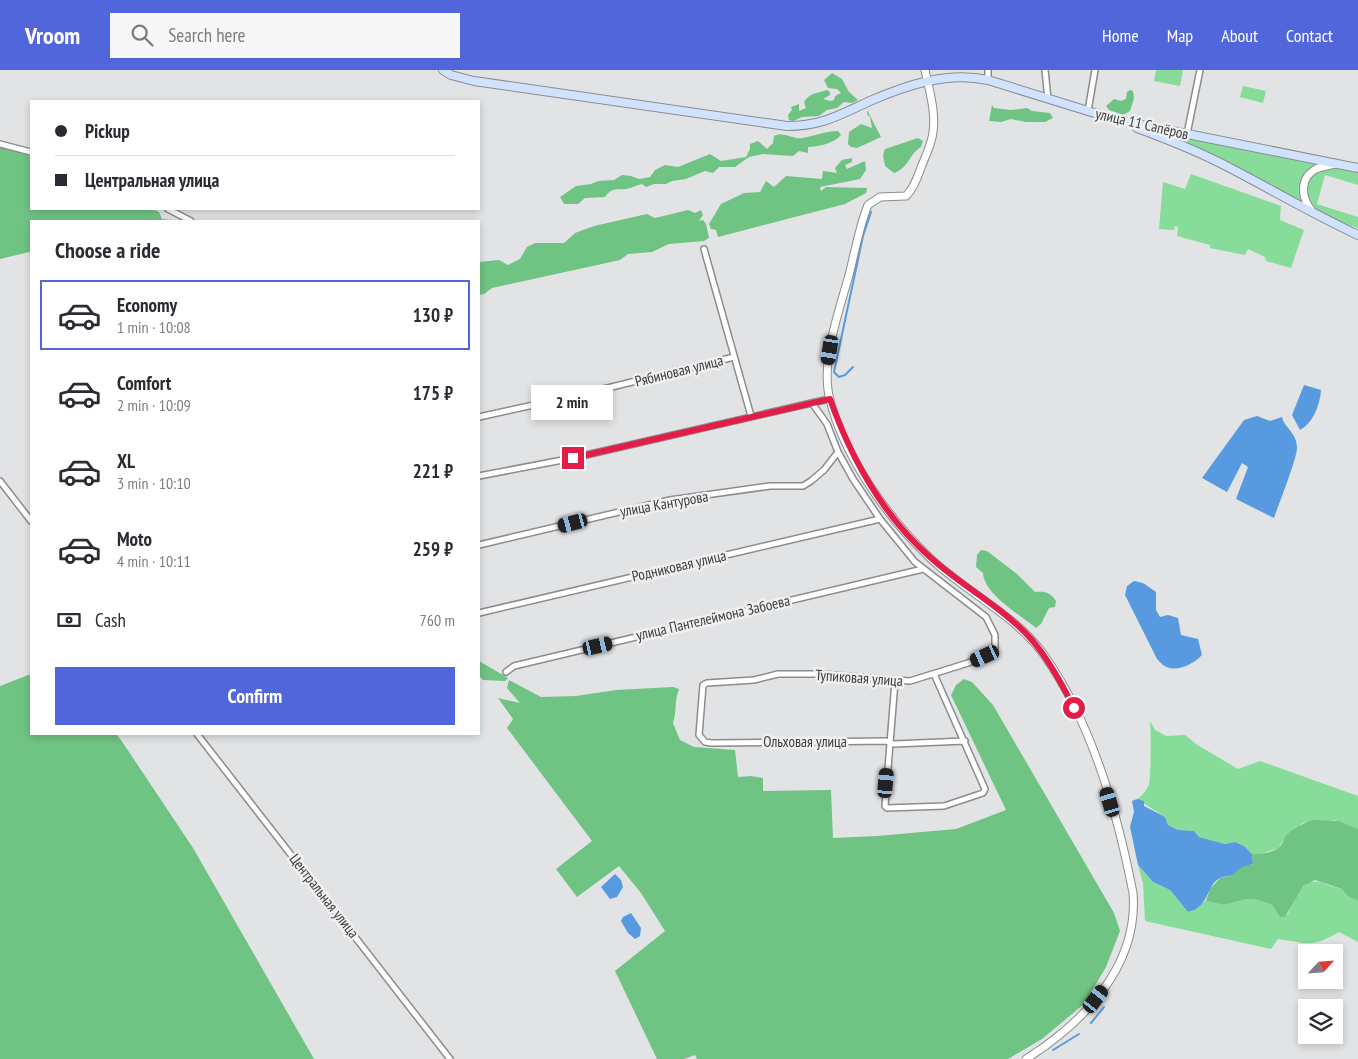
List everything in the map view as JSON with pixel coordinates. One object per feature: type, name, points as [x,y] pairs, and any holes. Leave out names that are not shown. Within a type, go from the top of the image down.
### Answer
[{"type":"main road","name":"улица 11 Сапёров","points":[[443,70],[451,75],[474,81],[787,126],[822,123],[892,92],[928,81],[960,76],[988,80],[1117,120],[1358,168]]},
{"type":"main road","points":[[1117,120],[1185,146],[1231,168],[1317,216],[1358,235]]},
{"type":"street","points":[[925,70],[933,114],[933,132],[911,192],[906,196],[880,197],[868,205],[832,339],[828,382],[830,399],[851,451],[887,510],[930,557],[1017,625],[1045,656],[1082,724],[1105,785],[1134,893],[1135,908],[1129,942],[1111,978],[1086,1012],[1062,1035],[1026,1059]]},
{"type":"street","points":[[988,70],[988,80]]},
{"type":"street","points":[[1045,70],[1048,99]]},
{"type":"street","points":[[1088,111],[1095,70]]},
{"type":"street","points":[[1188,134],[1200,70]]},
{"type":"street","points":[[0,144],[30,152]]},
{"type":"street","points":[[1317,216],[1304,199],[1303,190],[1305,182],[1316,169],[1338,164]]},
{"type":"street","points":[[170,210],[189,220]]},
{"type":"street","points":[[704,249],[750,416]]},
{"type":"street","name":"Рябиновая улица","points":[[480,417],[734,357]]},
{"type":"street","points":[[480,476],[573,458],[830,399]]},
{"type":"street","points":[[812,403],[827,424],[838,452],[853,479],[880,519],[923,569]]},
{"type":"street","name":"улица Кантурова","points":[[480,545],[670,500],[770,486],[803,486],[824,470],[838,452]]},
{"type":"street","points":[[0,481],[30,520]]},
{"type":"street","name":"Родниковая улица","points":[[480,613],[880,519]]},
{"type":"street","name":"Тупиковая улица","points":[[703,684],[754,680],[778,674],[820,674],[895,681],[917,680],[968,663],[991,653],[995,648],[995,634],[986,617],[923,569]]},
{"type":"street","name":"улица Пантелеймона Забоева","points":[[506,672],[514,666],[923,569]]},
{"type":"street","points":[[895,681],[885,802],[887,808],[944,806],[983,793],[985,789],[934,674]]},
{"type":"street","name":"Ольховая улица","points":[[703,684],[699,735],[705,742],[894,744],[965,741]]},
{"type":"street","name":"Центральная улица","points":[[198,735],[450,1059]]},
{"type":"green space","points":[[1156,70],[1183,70],[1180,86],[1154,81]]},
{"type":"green space","points":[[832,73],[842,79],[849,92],[858,100],[852,103],[844,102],[837,108],[827,110],[819,116],[802,117],[793,121],[789,120],[788,115],[792,110],[791,107],[799,104],[799,111],[806,108],[804,102],[811,95],[827,90],[830,92],[830,95],[823,99],[830,101],[834,100],[835,96],[841,93],[837,89],[828,88],[824,80]]},
{"type":"green space","points":[[1243,86],[1266,91],[1263,103],[1240,97]]},
{"type":"green space","points":[[1133,91],[1134,98],[1130,111],[1123,115],[1109,110],[1106,106],[1114,99],[1121,101],[1126,99],[1127,92]]},
{"type":"green space","points":[[992,105],[994,108],[1011,110],[1027,108],[1032,111],[1050,113],[1053,118],[1045,122],[1026,122],[1011,119],[1001,122],[989,121]]},
{"type":"green space","points":[[867,110],[881,137],[857,148],[851,147],[848,144],[849,132],[861,124],[872,128]]},
{"type":"green space","points":[[838,131],[841,135],[838,138],[826,144],[808,147],[808,153],[799,151],[793,156],[763,154],[749,157],[735,167],[719,167],[713,173],[705,171],[686,179],[666,184],[654,184],[646,187],[642,184],[626,189],[614,190],[605,197],[585,198],[578,204],[564,204],[560,197],[576,186],[598,181],[614,180],[622,175],[639,179],[650,177],[655,170],[665,165],[678,167],[710,154],[721,161],[746,157],[750,144],[758,141],[767,149],[773,143],[774,136],[778,135],[799,138]]},
{"type":"green space","points":[[1157,131],[1317,163],[1307,171],[1302,181],[1301,192],[1305,205],[1210,154]]},
{"type":"green space","points":[[918,138],[923,141],[921,147],[903,168],[894,173],[885,166],[883,155],[885,149]]},
{"type":"green space","points":[[0,146],[30,156],[30,210],[154,210],[159,212],[162,219],[172,220],[30,220],[30,252],[0,259]]},
{"type":"green space","points":[[852,158],[852,162],[845,165],[847,169],[865,161],[866,170],[860,179],[820,187],[821,191],[826,187],[867,188],[866,193],[845,204],[718,237],[716,230],[711,229],[709,224],[721,204],[744,193],[760,192],[766,181],[774,187],[786,176],[822,179],[823,171],[837,173],[835,168],[842,160]]},
{"type":"green space","points":[[1331,167],[1358,172],[1358,185],[1325,175],[1317,204],[1358,217],[1358,228],[1332,218],[1315,208],[1309,201],[1306,193],[1309,180],[1316,172]]},
{"type":"green space","points":[[1191,174],[1281,206],[1280,220],[1304,230],[1291,268],[1266,261],[1265,257],[1248,249],[1245,255],[1210,248],[1210,245],[1177,236],[1178,227],[1175,226],[1174,230],[1159,229],[1163,182],[1185,189]]},
{"type":"green space","points":[[688,210],[695,213],[701,210],[703,215],[699,221],[703,220],[706,224],[709,238],[704,241],[669,244],[652,252],[628,254],[620,260],[492,288],[480,295],[480,262],[499,260],[508,265],[520,259],[527,247],[535,243],[564,243],[575,233],[594,226],[647,214],[655,218]]},
{"type":"green space","points":[[981,550],[987,551],[1017,574],[1035,592],[1047,593],[1056,601],[1055,607],[1049,608],[1041,624],[1036,628],[1004,604],[989,589],[983,573],[976,567],[977,555]]},
{"type":"green space","points":[[480,662],[508,678],[505,681],[483,680],[480,677]]},
{"type":"green space","points":[[30,674],[30,735],[117,735],[193,848],[314,1059],[0,1059],[0,686]]},
{"type":"green space","points":[[964,679],[972,682],[993,705],[1114,913],[1120,931],[1106,967],[1084,1004],[1042,1039],[1008,1059],[697,1059],[695,1055],[684,1059],[657,1059],[615,971],[665,931],[641,893],[619,866],[577,897],[556,869],[592,841],[507,728],[513,719],[498,698],[520,703],[507,688],[509,680],[541,697],[576,696],[616,690],[673,687],[679,689],[673,723],[680,740],[694,747],[735,750],[738,777],[751,776],[763,778],[763,791],[831,790],[833,838],[956,829],[1006,810],[951,695],[956,685]]},
{"type":"green space","points":[[1150,721],[1155,730],[1166,736],[1185,735],[1196,744],[1238,769],[1260,761],[1358,796],[1358,829],[1334,820],[1325,822],[1312,820],[1302,823],[1296,830],[1288,834],[1278,848],[1261,854],[1252,854],[1244,846],[1235,842],[1225,844],[1199,837],[1194,831],[1178,830],[1168,825],[1165,817],[1137,799],[1146,791],[1150,780]]},
{"type":"green space","points":[[1312,820],[1339,821],[1358,829],[1358,901],[1348,896],[1342,889],[1315,880],[1303,886],[1285,917],[1280,917],[1272,905],[1255,899],[1246,899],[1224,905],[1206,901],[1210,889],[1220,878],[1230,876],[1240,867],[1253,864],[1252,854],[1274,851],[1290,832]]},
{"type":"green space","points":[[1138,865],[1153,882],[1170,890],[1188,912],[1206,901],[1224,905],[1246,899],[1255,899],[1272,905],[1280,917],[1288,914],[1298,893],[1306,884],[1319,882],[1340,888],[1358,901],[1358,942],[1339,932],[1322,940],[1309,943],[1278,939],[1271,949],[1145,921],[1143,883]]},
{"type":"water","points":[[1304,385],[1321,390],[1315,413],[1309,423],[1300,430],[1292,415]]},
{"type":"water","points":[[1257,416],[1270,421],[1282,417],[1295,437],[1297,447],[1274,518],[1236,499],[1248,467],[1242,463],[1227,492],[1202,478],[1244,420]]},
{"type":"water","points":[[1134,581],[1143,583],[1156,592],[1156,610],[1160,617],[1168,615],[1178,618],[1181,635],[1198,639],[1202,655],[1199,658],[1188,665],[1174,669],[1166,667],[1157,659],[1125,595],[1127,586]]},
{"type":"water","points":[[1137,799],[1144,801],[1144,806],[1165,817],[1168,825],[1178,830],[1194,831],[1199,837],[1225,844],[1235,842],[1244,846],[1252,854],[1253,864],[1216,881],[1200,906],[1188,912],[1170,890],[1153,882],[1138,865],[1130,827],[1134,812],[1132,801]]},
{"type":"water","points":[[615,874],[621,880],[623,887],[617,897],[610,899],[601,887]]},
{"type":"water","points":[[631,913],[641,928],[640,936],[635,939],[628,933],[621,921],[623,917]]},
{"type":"waterway","points":[[853,367],[845,375],[839,377],[834,372],[863,236],[871,212]]},
{"type":"waterway","points":[[1091,1023],[1104,1007]]},
{"type":"waterway","points":[[1053,1050],[1079,1034]]},
{"type":"route","points":[[573,458],[830,399],[838,423],[851,451],[887,510],[930,557],[1017,625],[1031,639],[1045,656],[1074,708]]}]
